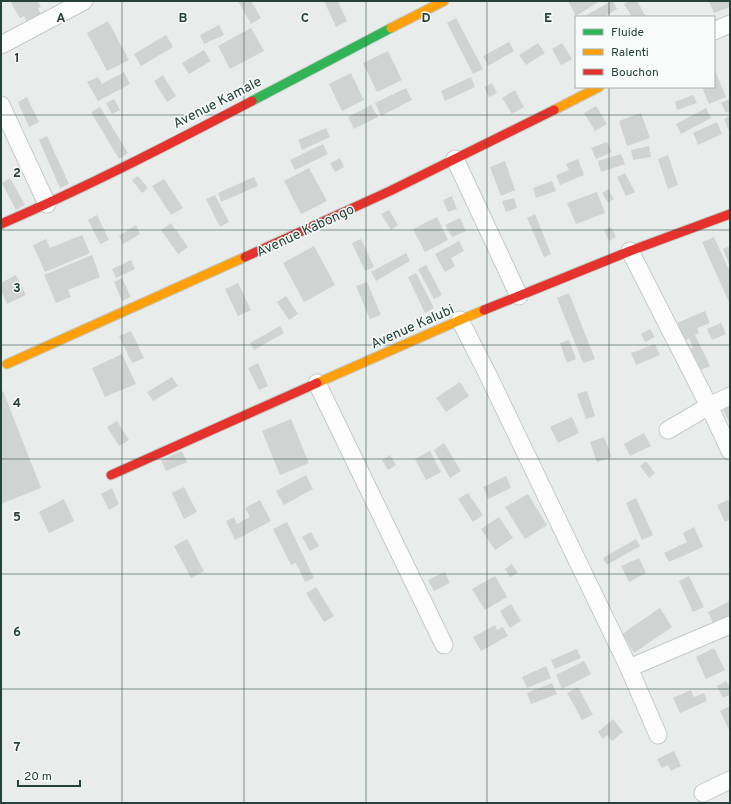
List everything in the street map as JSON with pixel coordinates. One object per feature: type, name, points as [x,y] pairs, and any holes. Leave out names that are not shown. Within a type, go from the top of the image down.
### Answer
[{"type":"street","points":[[1,45],[84,1]]},
{"type":"street","name":"Avenue Kamale","points":[[1,224],[47,204],[188,134],[444,1]]},
{"type":"street","points":[[715,31],[730,24]]},
{"type":"street","name":"Avenue Kabongo","points":[[7,364],[390,191],[597,88]]},
{"type":"street","points":[[1,105],[47,204]]},
{"type":"street","points":[[455,159],[519,296]]},
{"type":"street","name":"Avenue Kalubi","points":[[111,476],[460,320],[630,251],[730,214]]},
{"type":"street","points":[[630,251],[709,406],[730,451]]},
{"type":"street","points":[[460,320],[630,668],[658,735]]},
{"type":"street","points":[[317,384],[444,646]]},
{"type":"street","points":[[668,430],[709,406],[730,396]]},
{"type":"street","points":[[630,668],[730,625]]},
{"type":"street","points":[[703,793],[730,780]]},
{"type":"building","points":[[10,1],[38,1],[41,7],[38,8],[41,14],[27,22],[24,16],[20,18]]},
{"type":"building","points":[[238,1],[251,1],[261,18],[251,24]]},
{"type":"building","points":[[324,1],[338,1],[347,21],[336,27]]},
{"type":"building","points":[[568,1],[600,1],[576,16]]},
{"type":"building","points":[[611,1],[613,1],[617,9],[606,16],[587,15]]},
{"type":"building","points":[[629,1],[637,1],[645,16],[631,16],[624,4]]},
{"type":"building","points":[[709,1],[729,1],[730,7],[714,13]]},
{"type":"building","points":[[456,18],[483,69],[473,74],[447,23]]},
{"type":"building","points":[[108,21],[129,60],[107,71],[87,33]]},
{"type":"building","points":[[219,25],[224,35],[204,44],[200,35]]},
{"type":"building","points":[[251,28],[264,51],[230,69],[218,46]]},
{"type":"building","points":[[166,35],[173,47],[141,66],[134,54]]},
{"type":"building","points":[[509,42],[514,51],[488,66],[483,56]]},
{"type":"building","points":[[538,43],[545,53],[526,65],[519,55]]},
{"type":"building","points":[[562,43],[572,59],[561,65],[552,49]]},
{"type":"building","points":[[204,50],[211,61],[189,74],[182,63]]},
{"type":"building","points":[[388,51],[402,80],[377,92],[363,63]]},
{"type":"building","points":[[715,70],[726,97],[709,104],[702,88],[715,88]]},
{"type":"building","points":[[124,72],[130,84],[98,101],[87,82],[98,77],[102,84]]},
{"type":"building","points":[[351,73],[364,100],[342,111],[329,84]]},
{"type":"building","points":[[163,75],[176,96],[167,102],[154,81]]},
{"type":"building","points":[[471,77],[475,87],[445,101],[441,91]]},
{"type":"building","points":[[492,83],[497,93],[489,97],[484,87]]},
{"type":"building","points":[[406,88],[412,100],[381,116],[375,103]]},
{"type":"building","points":[[515,90],[524,107],[512,114],[502,98]]},
{"type":"building","points":[[693,95],[697,103],[677,110],[675,102]]},
{"type":"building","points":[[27,97],[39,122],[29,127],[18,102]]},
{"type":"building","points":[[114,99],[120,110],[112,114],[106,103]]},
{"type":"building","points":[[730,99],[730,111],[726,113],[721,103]]},
{"type":"building","points":[[371,105],[378,117],[354,129],[348,117]]},
{"type":"building","points":[[596,106],[607,124],[595,131],[584,113]]},
{"type":"building","points":[[100,107],[128,153],[119,159],[91,112]]},
{"type":"building","points":[[706,108],[711,118],[681,134],[676,124]]},
{"type":"building","points":[[641,113],[650,138],[627,146],[619,121]]},
{"type":"building","points":[[730,116],[730,133],[724,119]]},
{"type":"building","points":[[717,122],[722,134],[698,145],[693,133]]},
{"type":"building","points":[[326,128],[330,137],[302,150],[298,140]]},
{"type":"building","points":[[47,136],[69,184],[60,188],[39,140]]},
{"type":"building","points":[[607,142],[612,152],[596,159],[591,148]]},
{"type":"building","points":[[323,144],[328,154],[295,170],[290,160]]},
{"type":"building","points":[[649,146],[651,157],[633,160],[631,150]]},
{"type":"building","points":[[621,154],[625,164],[601,172],[598,161]]},
{"type":"building","points":[[668,155],[678,185],[668,189],[658,159]]},
{"type":"building","points":[[340,158],[344,167],[335,172],[330,163]]},
{"type":"building","points":[[578,159],[584,175],[560,185],[556,175],[569,170],[566,164]]},
{"type":"building","points":[[505,161],[515,190],[501,196],[490,167]]},
{"type":"building","points":[[309,168],[327,201],[301,214],[284,181]]},
{"type":"building","points":[[625,173],[635,192],[626,196],[617,177]]},
{"type":"building","points":[[138,176],[148,188],[142,193],[132,180]]},
{"type":"building","points":[[254,177],[258,186],[221,202],[218,193]]},
{"type":"building","points":[[10,178],[25,205],[16,210],[2,183]]},
{"type":"building","points":[[164,179],[183,208],[171,215],[152,186]]},
{"type":"building","points":[[552,181],[556,191],[536,198],[533,188]]},
{"type":"building","points":[[608,189],[614,199],[608,203],[602,193]]},
{"type":"building","points":[[597,192],[605,213],[576,224],[567,203]]},
{"type":"building","points":[[215,195],[229,222],[220,227],[206,199]]},
{"type":"building","points":[[452,196],[457,209],[448,212],[443,200]]},
{"type":"building","points":[[514,198],[517,208],[506,212],[502,201]]},
{"type":"building","points":[[389,210],[398,225],[391,230],[381,214]]},
{"type":"building","points":[[535,214],[551,254],[544,257],[527,218]]},
{"type":"building","points":[[97,215],[109,240],[100,244],[88,220]]},
{"type":"building","points":[[437,217],[448,240],[425,252],[413,229]]},
{"type":"building","points":[[460,218],[466,231],[452,237],[445,225]]},
{"type":"building","points":[[171,223],[188,247],[178,254],[161,230]]},
{"type":"building","points":[[136,225],[140,234],[123,244],[119,236]]},
{"type":"building","points":[[611,227],[616,237],[609,241],[604,230]]},
{"type":"building","points":[[82,235],[90,253],[45,272],[33,245],[46,239],[50,248]]},
{"type":"building","points":[[714,237],[730,272],[730,302],[702,242]]},
{"type":"building","points":[[361,239],[374,267],[365,271],[352,243]]},
{"type":"building","points":[[459,241],[464,251],[451,258],[455,266],[445,272],[435,254]]},
{"type":"building","points":[[314,246],[335,285],[304,302],[283,263]]},
{"type":"building","points":[[730,246],[730,266],[723,249]]},
{"type":"building","points":[[406,253],[410,261],[376,281],[371,272]]},
{"type":"building","points":[[92,255],[100,277],[68,290],[71,297],[56,303],[44,275]]},
{"type":"building","points":[[131,260],[135,269],[116,278],[112,269]]},
{"type":"building","points":[[426,265],[442,295],[434,299],[418,269]]},
{"type":"building","points":[[416,273],[434,308],[425,313],[408,277]]},
{"type":"building","points":[[16,275],[26,295],[7,304],[1,291],[1,283]]},
{"type":"building","points":[[122,278],[131,297],[122,301],[114,282]]},
{"type":"building","points":[[367,282],[381,315],[370,319],[356,286]]},
{"type":"building","points":[[238,283],[251,310],[238,316],[225,289]]},
{"type":"building","points":[[569,293],[595,359],[583,363],[557,298]]},
{"type":"building","points":[[286,296],[298,314],[289,320],[277,302]]},
{"type":"building","points":[[705,311],[710,323],[697,328],[699,333],[695,335],[710,366],[699,371],[690,349],[693,347],[689,338],[686,340],[683,335],[677,338],[672,325]]},
{"type":"building","points":[[721,323],[726,334],[712,340],[707,329]]},
{"type":"building","points":[[280,326],[284,333],[254,350],[250,343]]},
{"type":"building","points":[[650,329],[655,337],[645,342],[641,334]]},
{"type":"building","points":[[131,331],[144,358],[132,363],[119,336]]},
{"type":"building","points":[[569,340],[576,359],[567,363],[560,343]]},
{"type":"building","points":[[655,344],[660,355],[636,365],[631,353]]},
{"type":"building","points":[[122,354],[136,384],[105,397],[92,368]]},
{"type":"building","points":[[258,363],[268,386],[259,390],[248,368]]},
{"type":"building","points":[[172,377],[178,386],[153,401],[147,392]]},
{"type":"building","points":[[460,382],[469,396],[446,412],[436,398]]},
{"type":"building","points":[[3,391],[41,488],[1,504],[1,392]]},
{"type":"building","points":[[587,391],[595,416],[586,419],[577,394]]},
{"type":"building","points":[[730,406],[730,424],[723,410]]},
{"type":"building","points":[[572,417],[579,433],[558,443],[550,427]]},
{"type":"building","points":[[291,419],[309,463],[280,475],[262,431]]},
{"type":"building","points":[[117,421],[129,440],[119,446],[107,427]]},
{"type":"building","points":[[644,433],[651,446],[630,456],[624,444]]},
{"type":"building","points":[[604,437],[612,457],[597,462],[590,442]]},
{"type":"building","points":[[444,443],[461,471],[450,478],[434,450]]},
{"type":"building","points":[[182,451],[187,462],[166,471],[161,460]]},
{"type":"building","points":[[430,451],[441,472],[426,480],[415,459]]},
{"type":"building","points":[[390,455],[396,465],[388,470],[382,460]]},
{"type":"building","points":[[646,461],[655,473],[649,478],[640,466]]},
{"type":"building","points":[[306,475],[313,489],[284,505],[276,491]]},
{"type":"building","points":[[506,476],[511,488],[488,499],[483,487]]},
{"type":"building","points":[[184,487],[197,512],[184,519],[172,493]]},
{"type":"building","points":[[112,488],[119,504],[109,510],[101,494]]},
{"type":"building","points":[[468,493],[483,515],[473,522],[458,499]]},
{"type":"building","points":[[528,494],[547,525],[525,539],[505,507]]},
{"type":"building","points":[[636,498],[653,535],[642,540],[626,503]]},
{"type":"building","points":[[64,499],[74,521],[49,533],[39,512]]},
{"type":"building","points":[[260,500],[271,521],[235,540],[226,521],[234,517],[237,524],[250,517],[245,508]]},
{"type":"building","points":[[728,500],[730,505],[730,520],[725,522],[717,505]]},
{"type":"building","points":[[499,517],[513,538],[495,550],[481,529]]},
{"type":"building","points":[[287,522],[314,578],[305,582],[296,563],[291,565],[273,529]]},
{"type":"building","points":[[694,527],[703,547],[669,562],[664,553],[687,542],[683,533]]},
{"type":"building","points":[[311,532],[319,546],[310,551],[302,537]]},
{"type":"building","points":[[187,539],[204,571],[191,578],[174,546]]},
{"type":"building","points":[[636,539],[640,546],[607,565],[603,558]]},
{"type":"building","points":[[639,558],[646,573],[629,582],[621,566]]},
{"type":"building","points":[[512,564],[518,573],[510,577],[505,569]]},
{"type":"building","points":[[445,572],[450,583],[434,591],[428,580]]},
{"type":"building","points":[[495,576],[507,597],[485,610],[472,589]]},
{"type":"building","points":[[689,576],[704,607],[693,612],[679,581]]},
{"type":"building","points":[[316,587],[334,616],[324,622],[306,593]]},
{"type":"building","points":[[730,601],[730,615],[713,623],[708,612]]},
{"type":"building","points":[[511,604],[521,621],[510,628],[500,611]]},
{"type":"building","points":[[660,608],[672,627],[634,653],[622,634]]},
{"type":"building","points":[[495,625],[497,630],[503,627],[508,636],[481,651],[473,637]]},
{"type":"building","points":[[714,648],[725,670],[706,679],[696,657]]},
{"type":"building","points":[[577,649],[581,658],[555,669],[551,660]]},
{"type":"building","points":[[584,661],[591,674],[562,689],[556,675]]},
{"type":"building","points":[[546,666],[551,678],[527,688],[522,677]]},
{"type":"building","points":[[726,681],[730,688],[730,695],[723,698],[717,686]]},
{"type":"building","points":[[552,683],[557,694],[531,704],[527,693]]},
{"type":"building","points":[[578,687],[593,715],[582,720],[567,693]]},
{"type":"building","points":[[691,690],[694,697],[704,693],[707,701],[680,713],[673,698]]},
{"type":"building","points":[[730,706],[730,732],[720,711]]},
{"type":"building","points":[[613,719],[623,732],[612,741],[607,735],[603,739],[598,732]]},
{"type":"building","points":[[674,751],[681,766],[671,771],[668,765],[662,768],[657,759]]},
{"type":"traffic: fast","points":[[252,101],[391,28]]},
{"type":"traffic: slow","points":[[391,28],[444,1]]},
{"type":"traffic: slow","points":[[554,110],[597,88]]},
{"type":"traffic: slow","points":[[7,364],[245,257]]},
{"type":"traffic: slow","points":[[317,383],[484,310]]},
{"type":"traffic: jam","points":[[1,224],[97,180],[252,101]]},
{"type":"traffic: jam","points":[[245,257],[390,191],[554,110]]},
{"type":"traffic: jam","points":[[484,310],[630,251],[730,214]]},
{"type":"traffic: jam","points":[[111,475],[317,383]]}]
